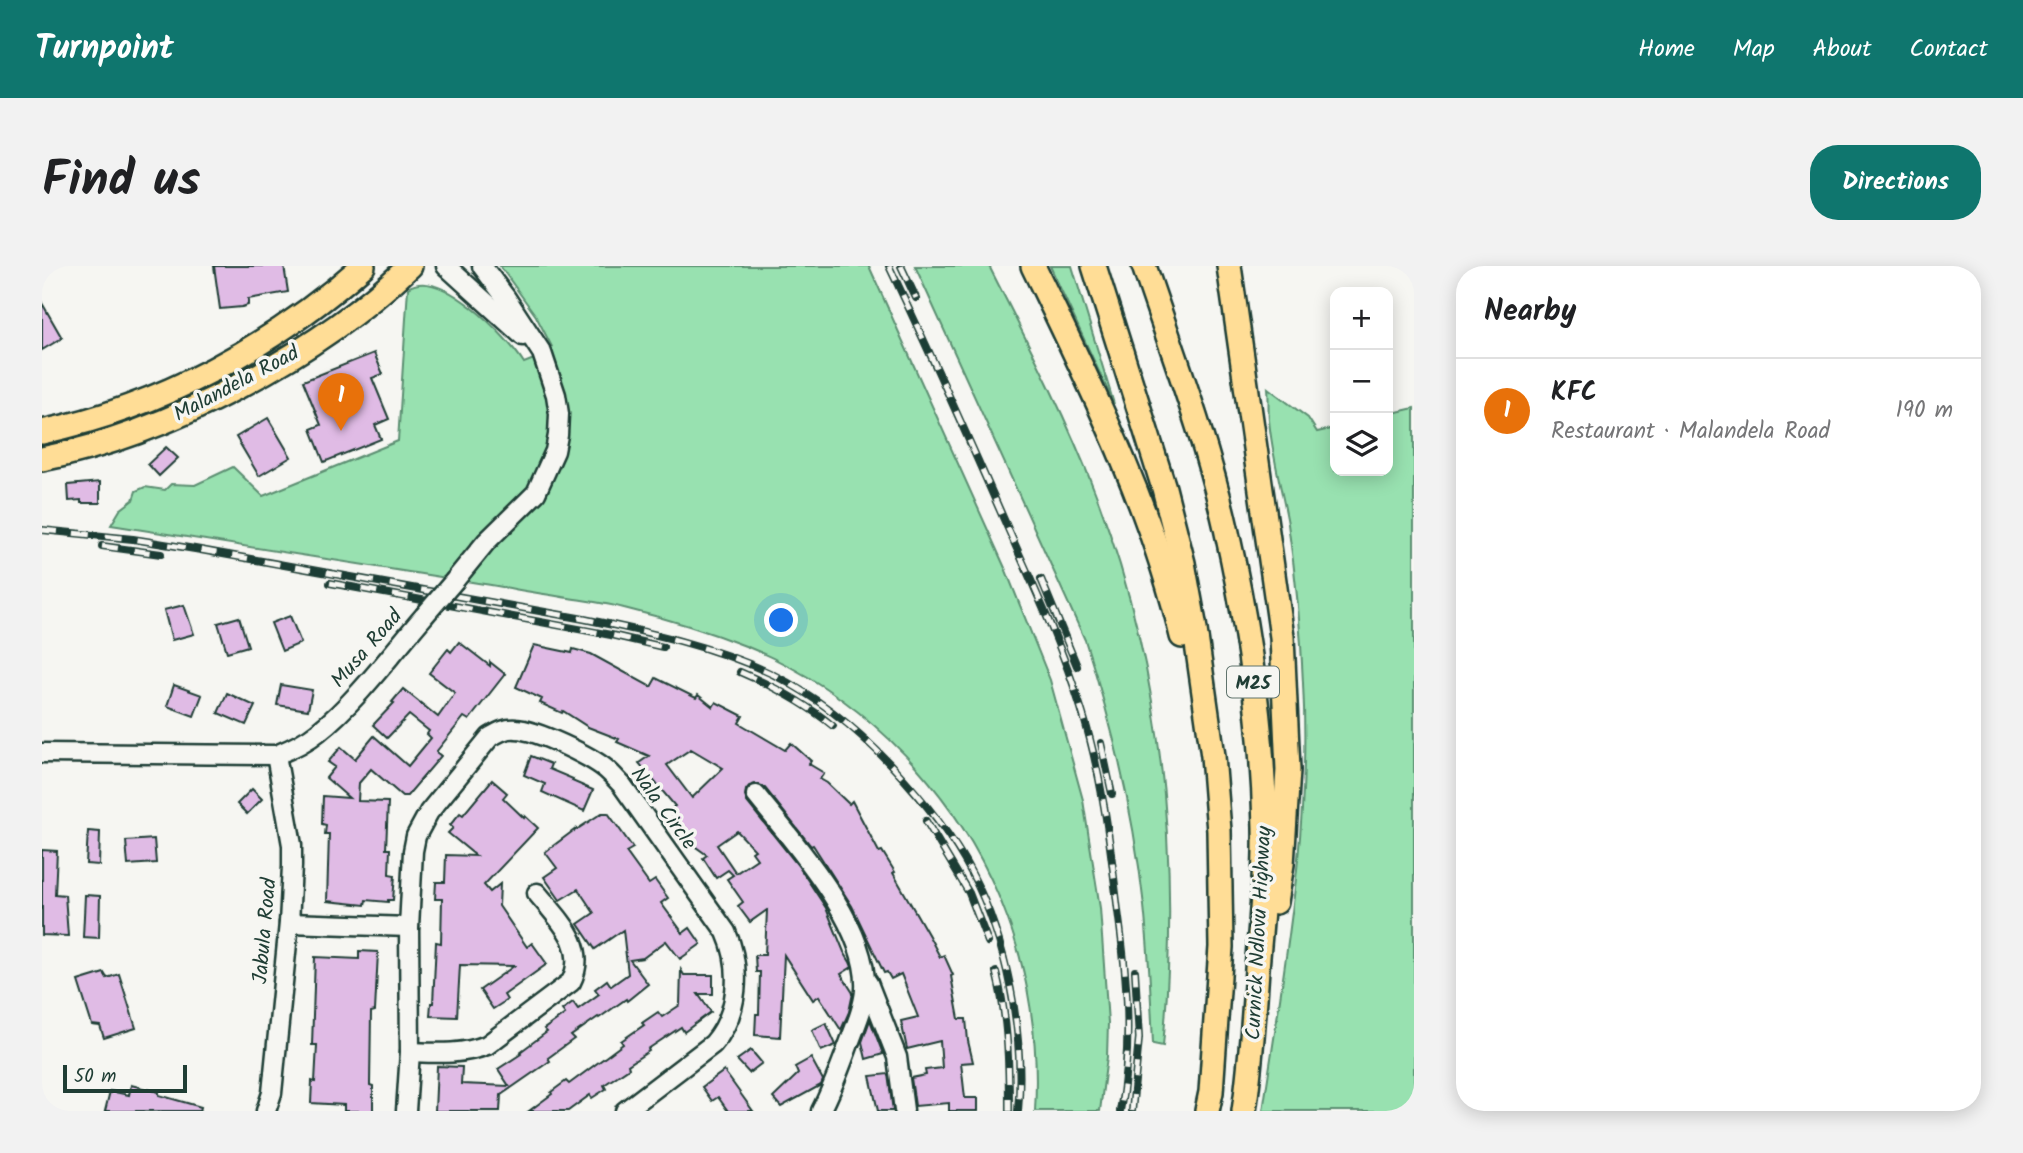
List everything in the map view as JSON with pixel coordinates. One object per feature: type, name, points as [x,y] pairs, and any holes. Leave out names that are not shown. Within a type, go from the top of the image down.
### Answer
[{"type":"main road","name":"Malandela Road","points":[[42,432],[78,424],[194,379],[299,318],[363,266]]},
{"type":"main road","name":"Malandela Road","points":[[42,459],[134,434],[239,385],[282,362],[331,330],[410,266]]},
{"type":"main road","points":[[1033,266],[1112,433],[1148,523],[1170,587],[1215,772]]},
{"type":"main road","name":"Curnick Ndlovu Highway","points":[[1094,266],[1164,488],[1194,623],[1215,772],[1221,947],[1207,1111]]},
{"type":"main road","name":"Curnick Ndlovu Highway","points":[[1144,266],[1213,477],[1250,654],[1262,772],[1265,886],[1250,1073],[1244,1111]]},
{"type":"main road","points":[[1229,266],[1282,637],[1288,770],[1282,864],[1250,1073]]},
{"type":"street","name":"Musa Road","points":[[446,266],[542,353]]},
{"type":"street","name":"Musa Road","points":[[42,753],[276,755],[308,739],[339,713],[486,542],[536,493],[555,451],[559,414],[556,395],[542,353],[497,284],[482,266]]},
{"type":"street","name":"Nala Circle","points":[[406,1111],[410,1052],[409,927],[416,836],[429,812],[490,737],[501,730],[514,728],[540,734],[608,770],[622,785],[726,932],[733,949],[734,1000],[731,1017],[723,1032],[713,1044],[625,1111]]},
{"type":"street","name":"Jabula Road","points":[[266,1111],[272,1093],[289,923],[292,845],[276,755]]},
{"type":"street","points":[[756,795],[816,870],[855,939],[864,974],[897,1057],[904,1110]]},
{"type":"street","points":[[410,1052],[472,1051],[486,1045],[571,982],[576,972],[577,950],[560,922],[537,893]]},
{"type":"street","points":[[289,923],[409,927]]},
{"type":"street","points":[[821,1111],[833,1087],[864,1002],[864,974]]},
{"type":"green space","points":[[500,266],[869,266],[1005,568],[1050,680],[1083,800],[1100,908],[1108,1023],[1100,1111],[1035,1111],[1035,1050],[1028,991],[1021,961],[1002,904],[970,840],[920,771],[890,740],[858,712],[787,665],[718,636],[617,606],[111,525],[120,510],[133,500],[136,491],[145,487],[165,490],[171,484],[195,485],[233,467],[263,496],[398,441],[408,288],[422,284],[455,295],[489,322],[524,363],[534,359],[552,347],[536,316]]},
{"type":"green space","points":[[915,266],[989,266],[1071,434],[1118,559],[1137,627],[1161,765],[1169,905],[1163,1046],[1153,1044],[1144,906],[1128,805],[1105,705],[1085,640]]},
{"type":"green space","points":[[1050,266],[1072,266],[1114,404]]},
{"type":"green space","points":[[1268,388],[1308,418],[1317,432],[1330,429],[1330,476],[1393,476],[1393,413],[1414,408],[1414,1107],[1407,1111],[1263,1111],[1294,898],[1303,791],[1304,737],[1296,584],[1269,416]]},
{"type":"building","points":[[214,266],[284,266],[288,292],[248,299],[248,305],[242,307],[220,309]]},
{"type":"building","points":[[42,303],[62,338],[42,350]]},
{"type":"building","points":[[374,353],[383,374],[372,378],[389,419],[375,425],[381,439],[324,462],[311,429],[321,425],[303,381]]},
{"type":"building","points":[[268,418],[291,457],[259,476],[236,437]]},
{"type":"building","points":[[166,447],[178,458],[159,476],[148,464]]},
{"type":"building","points":[[100,482],[100,503],[69,501],[68,485]]},
{"type":"building","points":[[184,605],[194,634],[172,640],[164,610]]},
{"type":"building","points":[[290,616],[301,643],[282,651],[271,623]]},
{"type":"building","points":[[239,617],[248,646],[227,652],[218,623]]},
{"type":"building","points":[[459,642],[505,674],[469,720],[464,717],[436,752],[441,756],[407,796],[402,796],[371,769],[359,783],[358,801],[388,802],[386,849],[390,849],[389,874],[395,875],[393,900],[366,900],[365,905],[327,901],[329,834],[325,834],[326,825],[322,824],[323,796],[349,798],[326,778],[335,767],[328,762],[341,747],[355,759],[374,736],[408,766],[431,738],[427,734],[429,731],[409,715],[387,738],[373,725],[403,689],[438,717],[455,693],[429,673],[448,649],[451,652]]},
{"type":"building","points":[[534,645],[572,653],[573,649],[591,654],[651,687],[656,678],[696,698],[698,695],[713,707],[716,702],[743,716],[739,723],[785,750],[791,743],[811,761],[809,764],[824,773],[820,779],[849,804],[852,801],[879,852],[882,851],[895,872],[893,873],[940,957],[944,955],[953,975],[951,976],[959,1019],[966,1019],[973,1062],[961,1063],[965,1098],[978,1098],[978,1111],[949,1111],[949,1103],[915,1106],[911,1078],[926,1075],[925,1070],[942,1068],[940,1041],[907,1049],[901,1021],[918,1017],[901,974],[891,979],[887,972],[884,973],[852,906],[813,845],[811,846],[765,788],[755,784],[746,790],[747,802],[799,867],[826,908],[852,967],[841,974],[853,993],[841,1030],[819,996],[813,1000],[784,955],[780,1037],[755,1035],[756,1014],[759,1014],[760,972],[756,972],[755,955],[765,955],[767,910],[750,922],[738,906],[743,902],[727,879],[733,875],[728,870],[716,878],[703,858],[707,855],[689,842],[669,810],[675,806],[639,763],[649,756],[617,742],[619,739],[588,727],[563,711],[562,713],[540,703],[542,699],[516,687]],"holes":[[[691,749],[723,768],[692,798],[667,765]],[[737,831],[755,850],[752,852],[757,859],[736,873],[717,845]]]},
{"type":"building","points":[[174,685],[202,695],[194,716],[167,706]]},
{"type":"building","points":[[281,685],[312,690],[308,710],[277,705]]},
{"type":"building","points":[[227,693],[255,706],[246,725],[218,713]]},
{"type":"building","points":[[531,756],[551,764],[549,769],[593,790],[584,811],[542,792],[545,784],[524,775]]},
{"type":"building","points":[[492,780],[507,793],[503,798],[538,828],[484,885],[490,892],[500,884],[499,906],[527,947],[532,943],[547,964],[504,995],[507,1000],[493,1009],[480,990],[514,966],[460,965],[457,1017],[430,1016],[436,942],[441,943],[442,899],[435,899],[436,882],[445,882],[446,855],[476,856],[448,833],[453,828],[450,825],[460,813],[463,815]]},
{"type":"building","points":[[252,789],[262,799],[247,814],[237,804]]},
{"type":"building","points":[[602,813],[608,813],[633,848],[626,852],[649,884],[655,880],[668,898],[661,903],[683,933],[690,928],[701,944],[680,959],[666,941],[643,958],[630,960],[648,984],[627,1001],[626,999],[571,1036],[574,1039],[548,1058],[550,1061],[501,1095],[500,1111],[435,1111],[437,1066],[462,1067],[461,1084],[509,1086],[498,1069],[547,1032],[544,1029],[565,1014],[562,1010],[573,1002],[578,1009],[599,994],[595,989],[607,980],[611,986],[628,974],[623,930],[595,949],[578,924],[594,913],[578,889],[560,900],[544,877],[557,868],[545,852]]},
{"type":"building","points":[[88,831],[100,832],[99,865],[86,864]]},
{"type":"building","points":[[154,839],[156,863],[128,865],[126,841]]},
{"type":"building","points":[[42,850],[57,851],[55,894],[65,895],[68,936],[42,935]]},
{"type":"building","points":[[85,895],[100,896],[99,938],[83,937]]},
{"type":"building","points":[[359,951],[378,952],[375,1011],[371,1012],[370,1085],[373,1086],[373,1111],[344,1111],[344,1105],[311,1103],[317,1045],[312,1045],[315,957],[359,959]]},
{"type":"building","points":[[681,970],[684,975],[713,975],[713,994],[698,994],[711,1012],[684,1032],[681,1027],[648,1049],[649,1051],[628,1065],[629,1068],[604,1085],[606,1089],[592,1098],[590,1095],[568,1111],[529,1111],[566,1081],[569,1084],[623,1044],[621,1041],[644,1025],[642,1023],[658,1012],[662,1017],[680,1005]]},
{"type":"building","points":[[104,973],[107,978],[119,974],[136,1028],[104,1038],[100,1026],[92,1025],[78,981]]},
{"type":"building","points":[[870,1020],[883,1054],[866,1059],[862,1042]]},
{"type":"building","points":[[826,1023],[836,1045],[821,1051],[812,1030]]},
{"type":"building","points":[[751,1050],[762,1063],[749,1073],[737,1060]]},
{"type":"building","points":[[811,1058],[823,1080],[821,1085],[781,1107],[773,1098],[798,1074],[795,1067]]},
{"type":"building","points":[[724,1071],[753,1111],[728,1111],[718,1097],[712,1101],[702,1087]]},
{"type":"building","points":[[888,1074],[893,1111],[878,1111],[870,1076]]},
{"type":"building","points":[[131,1085],[201,1107],[200,1111],[105,1111],[110,1091],[129,1095]]},
{"type":"railway","points":[[889,266],[1048,618],[1074,685],[1095,758],[1112,859],[1124,961],[1127,1036],[1120,1111]]},
{"type":"railway","points":[[901,266],[916,298]]},
{"type":"railway","points":[[42,530],[133,539],[195,549],[584,619],[727,655],[772,674],[804,692],[835,714],[890,764],[935,816],[972,874],[995,929],[1011,989],[1019,1051],[1018,1111]]},
{"type":"railway","points":[[102,546],[161,554]]},
{"type":"railway","points":[[1041,579],[1077,666]]},
{"type":"railway","points":[[330,583],[663,647]]},
{"type":"railway","points":[[740,672],[788,696],[833,726]]},
{"type":"railway","points":[[1101,743],[1112,794]]},
{"type":"railway","points":[[926,821],[969,893],[988,942]]},
{"type":"railway","points":[[1132,1111],[1139,1038],[1135,971]]},
{"type":"railway","points":[[996,972],[1005,1024],[1009,1111]]},
{"type":"place","name":"KFC","points":[[341,431]]}]
